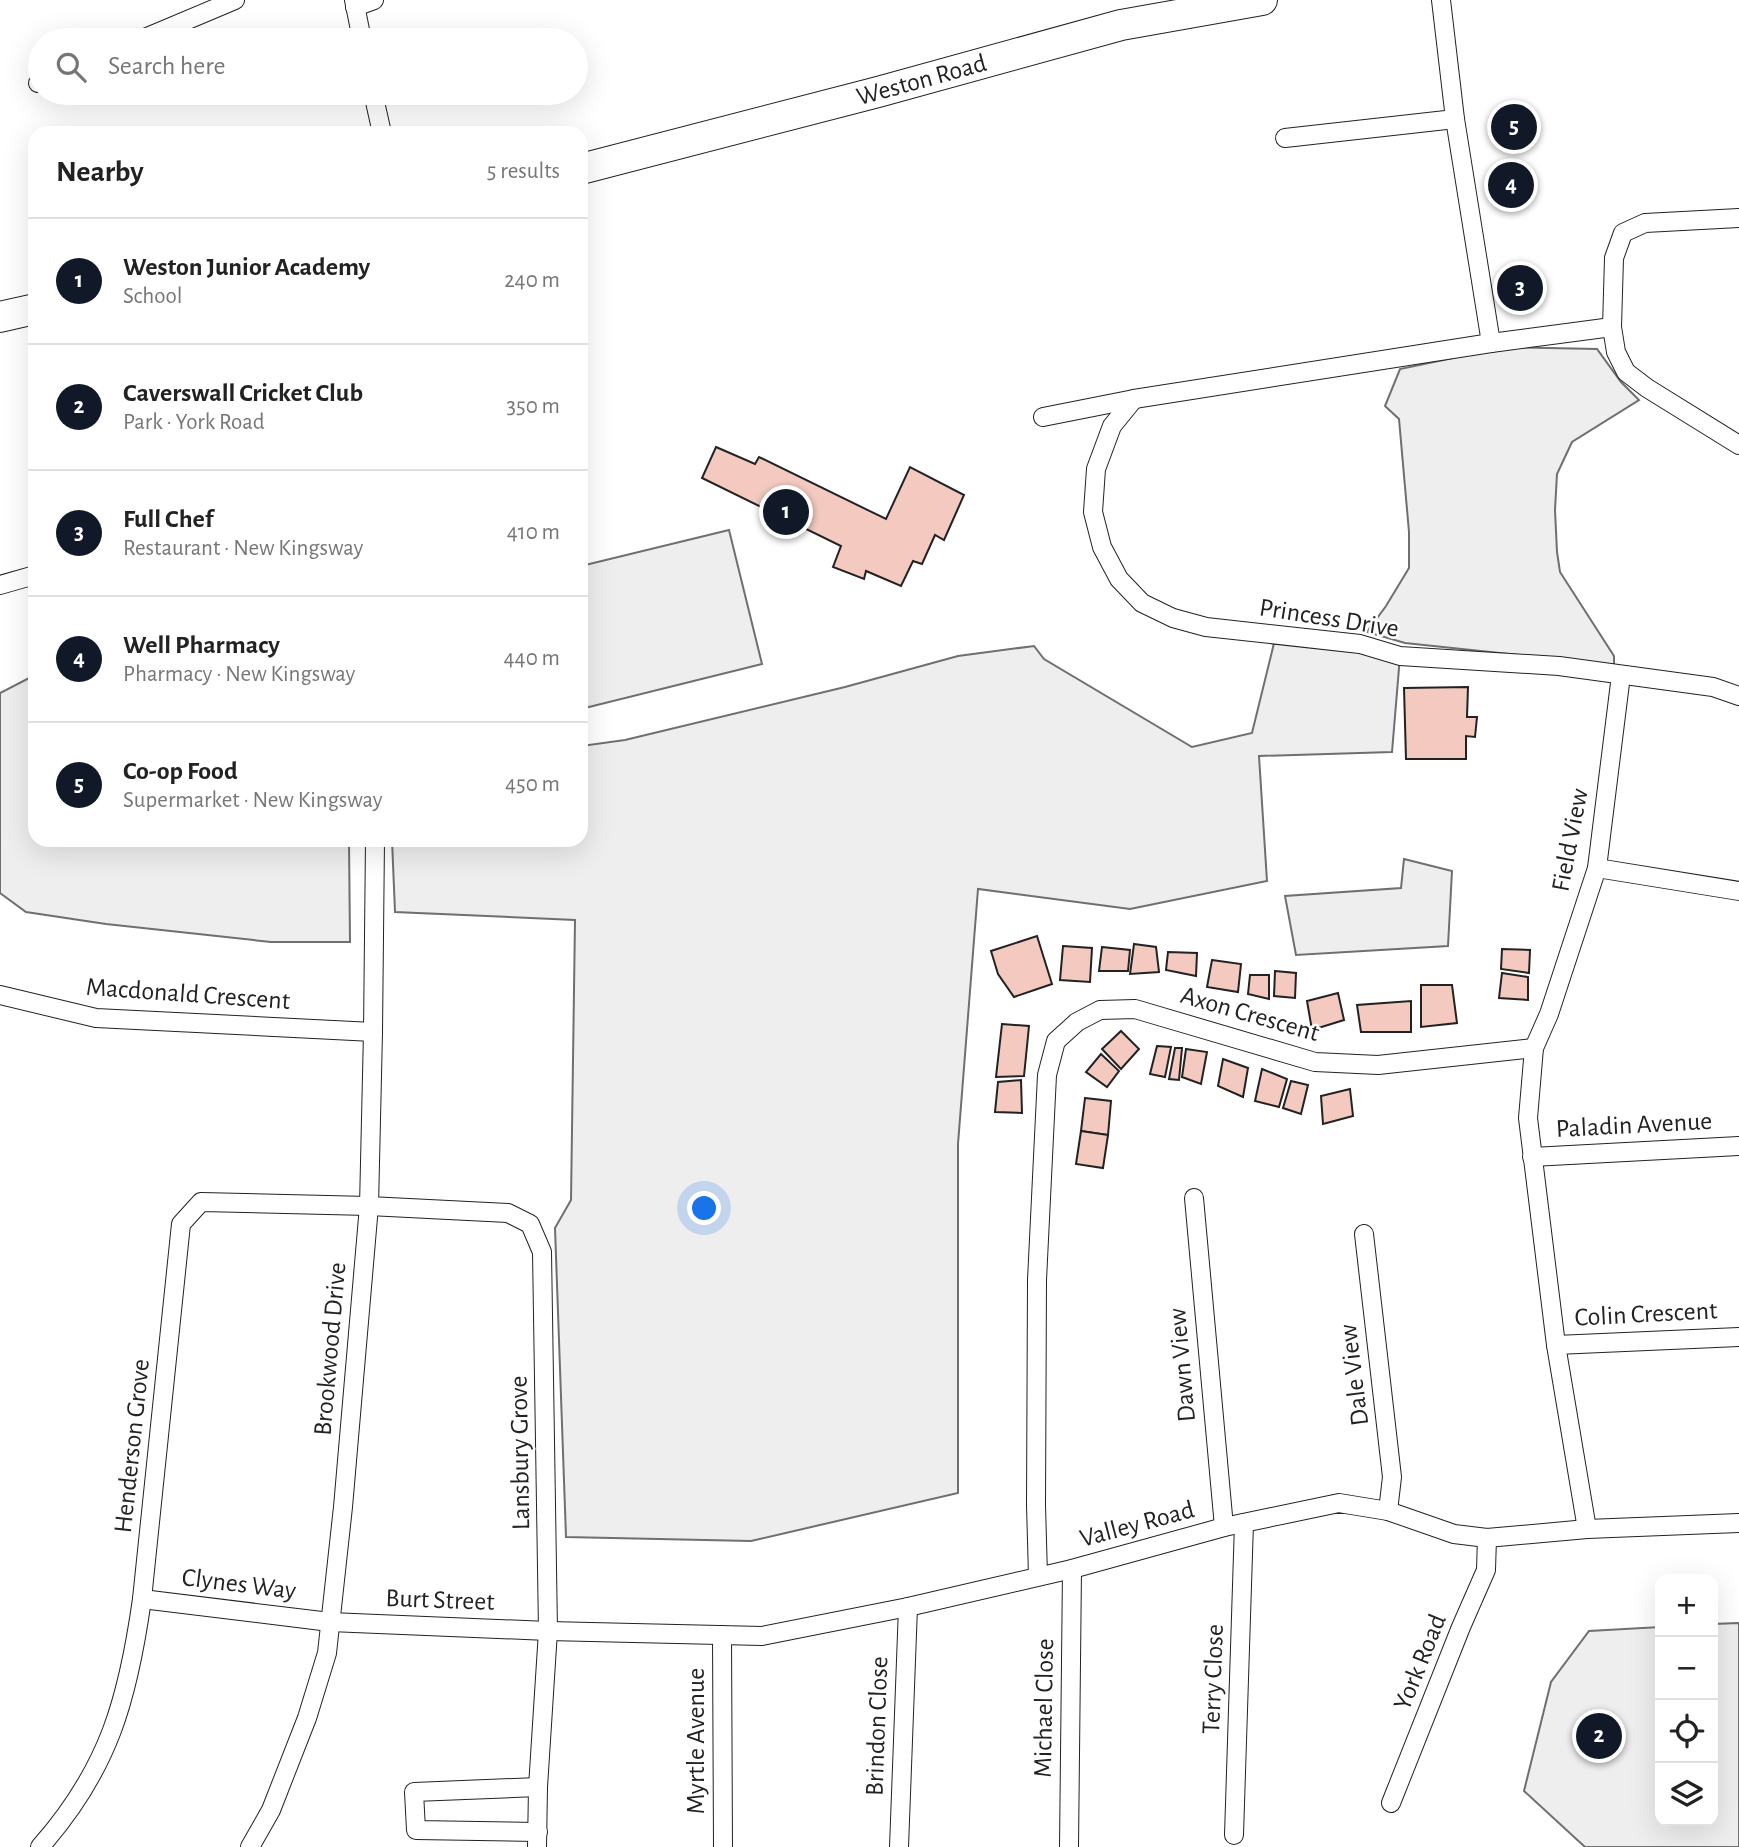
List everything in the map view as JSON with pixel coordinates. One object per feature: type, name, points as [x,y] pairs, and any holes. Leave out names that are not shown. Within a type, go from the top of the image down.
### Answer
[{"type":"highway","name":"Weston Road","points":[[588,167],[878,92],[1121,25],[1262,0]]},
{"type":"highway","points":[[0,317],[28,311]]},
{"type":"street","points":[[168,28],[235,0]]},
{"type":"street","points":[[359,28],[354,3],[374,0]]},
{"type":"street","points":[[1441,0],[1455,119],[1491,343]]},
{"type":"street","points":[[376,105],[380,126]]},
{"type":"street","points":[[1284,138],[1455,119]]},
{"type":"street","points":[[1739,218],[1645,223],[1623,233],[1614,258],[1612,327],[1616,352],[1626,372],[1739,445]]},
{"type":"street","points":[[1043,416],[1134,399],[1491,343],[1612,327]]},
{"type":"street","name":"Princess Drive","points":[[1134,399],[1112,426],[1096,469],[1093,512],[1102,547],[1119,579],[1142,603],[1173,618],[1206,627],[1354,643],[1400,656],[1559,666],[1713,687],[1739,696]]},
{"type":"street","points":[[0,585],[28,577]]},
{"type":"street","name":"Field View","points":[[1534,1048],[1549,1014],[1597,868],[1621,675]]},
{"type":"street","name":"Brookwood Drive","points":[[250,1847],[271,1810],[307,1718],[327,1653],[343,1507],[369,1206],[375,847]]},
{"type":"street","points":[[1597,868],[1739,891]]},
{"type":"street","name":"Macdonald Crescent","points":[[0,995],[96,1018],[373,1032]]},
{"type":"street","name":"Axon Crescent","points":[[1038,1576],[1037,1280],[1046,1075],[1056,1041],[1077,1022],[1100,1010],[1135,1009],[1315,1062],[1378,1065],[1534,1048]]},
{"type":"street","points":[[1534,1048],[1528,1118],[1532,1157],[1556,1345],[1587,1529]]},
{"type":"street","name":"Paladin Avenue","points":[[1532,1157],[1739,1146]]},
{"type":"street","name":"Dawn View","points":[[1194,1198],[1224,1527]]},
{"type":"street","name":"Henderson Grove","points":[[40,1847],[63,1821],[94,1772],[110,1740],[134,1655],[181,1224],[201,1202],[369,1206]]},
{"type":"street","name":"Lansbury Grove","points":[[369,1206],[508,1213],[530,1224],[542,1252],[548,1631],[537,1840]]},
{"type":"street","name":"Dale View","points":[[1364,1234],[1392,1477],[1388,1511]]},
{"type":"street","name":"Colin Crescent","points":[[1556,1345],[1739,1336]]},
{"type":"street","name":"Valley Road","points":[[548,1631],[762,1636],[1072,1570],[1224,1527],[1339,1503],[1388,1511],[1454,1534],[1488,1538],[1587,1529],[1739,1523]]},
{"type":"street","name":"Terry Close","points":[[1234,1835],[1244,1523]]},
{"type":"street","name":"York Road","points":[[1391,1803],[1486,1570],[1488,1538]]},
{"type":"street","name":"Michael Close","points":[[1069,1847],[1072,1570]]},
{"type":"street","name":"Clynes Way","points":[[142,1599],[330,1622]]},
{"type":"street","name":"Brindon Close","points":[[899,1847],[908,1607]]},
{"type":"street","name":"Burt Street","points":[[330,1622],[548,1631]]},
{"type":"street","name":"Myrtle Avenue","points":[[722,1635],[723,1847]]},
{"type":"street","points":[[537,1840],[416,1830],[414,1792],[538,1787]]},
{"type":"shaded area","points":[[1506,347],[1597,349],[1621,382],[1639,400],[1572,442],[1557,474],[1555,510],[1560,572],[1614,656],[1614,665],[1405,643],[1367,632],[1409,568],[1409,532],[1399,419],[1385,406],[1400,369]]},
{"type":"shaded area","points":[[729,530],[762,664],[588,707],[588,564]]},
{"type":"shaded area","points":[[1276,635],[1400,656],[1392,752],[1259,756],[1267,881],[1130,909],[978,889],[958,1144],[958,1493],[751,1541],[566,1537],[555,1228],[571,1200],[575,920],[395,912],[392,847],[588,847],[588,745],[625,740],[845,687],[958,656],[1034,646],[1044,659],[1192,747],[1252,733]]},
{"type":"shaded area","points":[[28,679],[28,847],[349,847],[350,942],[271,942],[106,924],[26,912],[0,893],[0,693]]},
{"type":"shaded area","points":[[1404,859],[1452,871],[1448,946],[1296,955],[1285,896],[1401,888]]},
{"type":"shaded area","points":[[1739,1623],[1739,1847],[1585,1847],[1524,1791],[1551,1682],[1589,1631],[1655,1627],[1655,1826],[1718,1826],[1718,1624]]},
{"type":"building","points":[[716,447],[755,464],[759,457],[886,519],[910,467],[964,495],[944,540],[935,535],[922,564],[913,561],[901,586],[866,571],[864,579],[833,567],[841,546],[702,478]]},
{"type":"building","points":[[1468,687],[1467,717],[1477,717],[1475,737],[1466,736],[1466,759],[1406,759],[1404,688]]},
{"type":"building","points":[[1037,936],[1052,984],[1014,997],[998,974],[991,951]]},
{"type":"building","points":[[1134,944],[1156,947],[1159,972],[1130,974]]},
{"type":"building","points":[[1063,946],[1092,948],[1090,982],[1060,980]]},
{"type":"building","points":[[1102,947],[1130,950],[1128,971],[1099,971]]},
{"type":"building","points":[[1502,949],[1530,950],[1529,973],[1501,969]]},
{"type":"building","points":[[1168,952],[1197,953],[1196,976],[1166,970]]},
{"type":"building","points":[[1212,960],[1241,964],[1238,992],[1207,987]]},
{"type":"building","points":[[1275,971],[1296,973],[1295,998],[1274,996]]},
{"type":"building","points":[[1502,973],[1528,977],[1528,1000],[1499,998]]},
{"type":"building","points":[[1250,975],[1269,975],[1269,999],[1248,994]]},
{"type":"building","points":[[1421,985],[1452,985],[1457,1023],[1421,1027]]},
{"type":"building","points":[[1338,993],[1344,1020],[1312,1030],[1307,1001]]},
{"type":"building","points":[[1411,1001],[1411,1032],[1361,1032],[1357,1005]]},
{"type":"building","points":[[1002,1024],[1029,1026],[1024,1076],[996,1077]]},
{"type":"building","points":[[1121,1031],[1139,1049],[1121,1069],[1102,1049]]},
{"type":"building","points":[[1157,1046],[1171,1047],[1165,1077],[1150,1074]]},
{"type":"building","points":[[1175,1048],[1182,1048],[1179,1080],[1169,1079]]},
{"type":"building","points":[[1186,1049],[1207,1052],[1201,1084],[1182,1077]]},
{"type":"building","points":[[1101,1054],[1119,1071],[1107,1087],[1086,1072]]},
{"type":"building","points":[[1223,1059],[1248,1068],[1243,1097],[1218,1086]]},
{"type":"building","points":[[1262,1069],[1287,1079],[1279,1107],[1255,1101]]},
{"type":"building","points":[[1021,1080],[1022,1113],[995,1112],[998,1082]]},
{"type":"building","points":[[1291,1081],[1308,1085],[1301,1114],[1283,1108]]},
{"type":"building","points":[[1350,1089],[1353,1116],[1323,1124],[1321,1096]]},
{"type":"building","points":[[1085,1098],[1111,1101],[1108,1135],[1081,1131]]},
{"type":"building","points":[[1081,1131],[1108,1135],[1103,1168],[1076,1164]]},
{"type":"place","name":"Co-op Food","points":[[1514,127]]},
{"type":"place","name":"Well Pharmacy","points":[[1511,185]]},
{"type":"place","name":"Full Chef","points":[[1520,288]]},
{"type":"place","name":"Weston Junior Academy","points":[[786,512]]},
{"type":"place","name":"Caverswall Cricket Club","points":[[1599,1736]]}]
